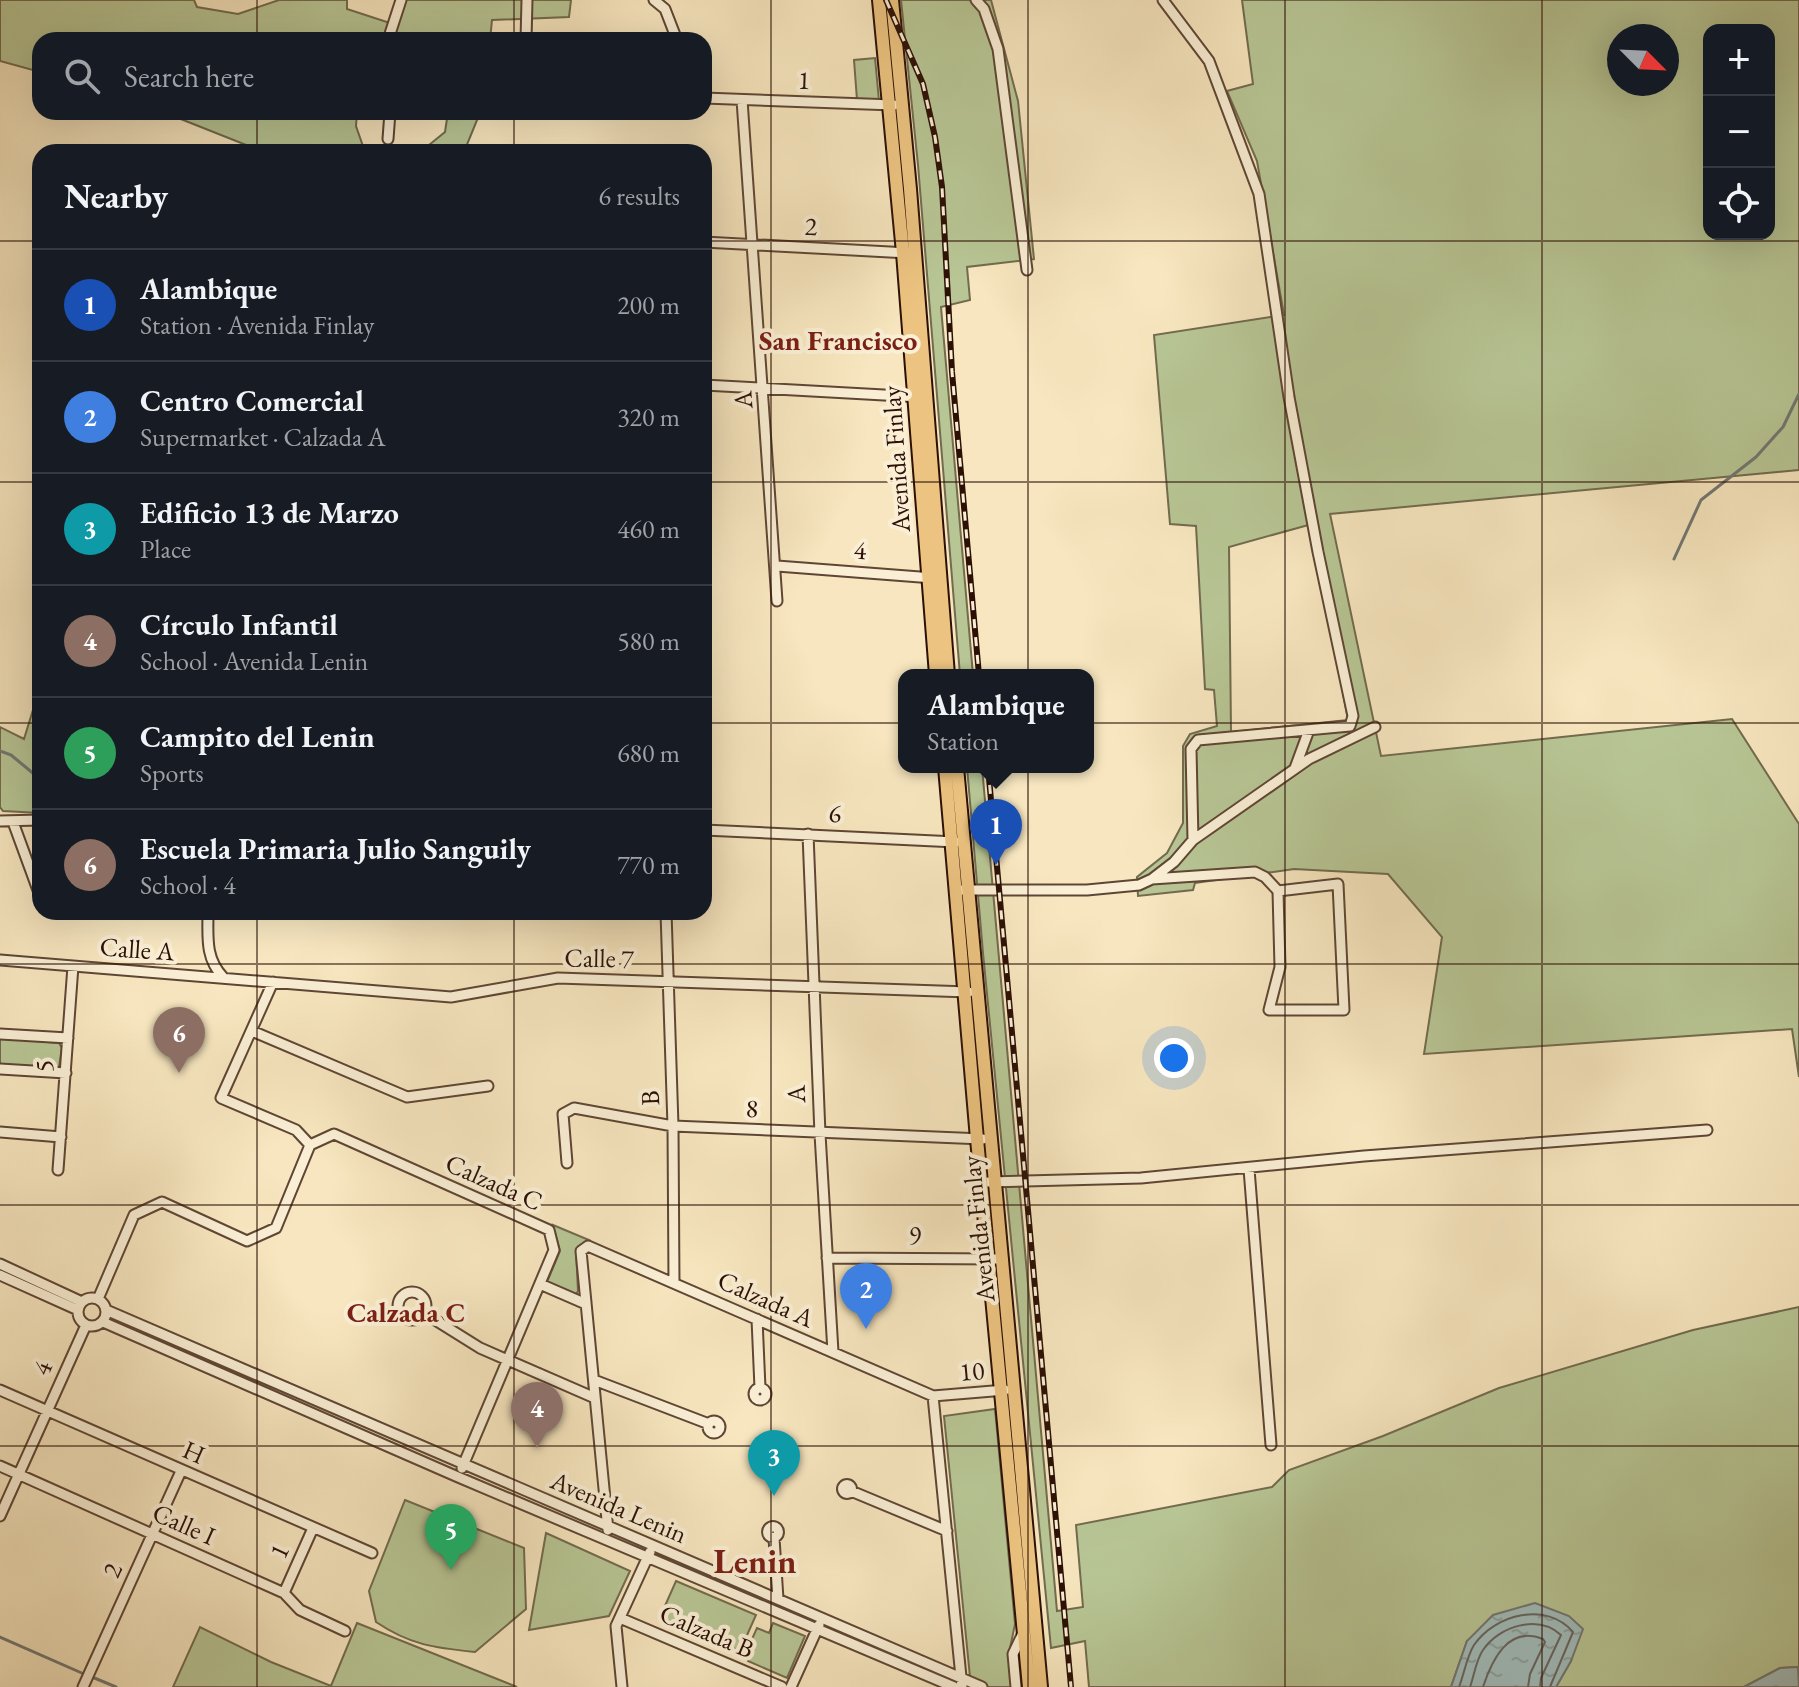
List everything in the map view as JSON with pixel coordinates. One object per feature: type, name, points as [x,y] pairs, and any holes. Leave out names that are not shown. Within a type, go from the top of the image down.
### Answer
[{"type":"highway","name":"Avenida Finlay","points":[[879,0],[895,105],[909,253],[933,578],[936,669]]},
{"type":"highway","name":"Avenida Finlay","points":[[892,0],[895,105]]},
{"type":"highway","name":"Avenida Finlay","points":[[933,578],[947,669]]},
{"type":"highway","name":"Avenida Finlay","points":[[946,773],[957,842],[971,992],[991,1140],[1041,1687]]},
{"type":"highway","name":"Avenida Finlay","points":[[957,773],[957,842]]},
{"type":"highway","name":"Avenida Finlay","points":[[971,992],[977,1139],[1029,1687]]},
{"type":"street","points":[[391,32],[401,0]]},
{"type":"street","points":[[526,32],[527,0]]},
{"type":"street","points":[[654,0],[665,9],[674,32]]},
{"type":"street","points":[[976,0],[984,9],[998,49],[1027,270]]},
{"type":"street","points":[[1163,0],[1209,61],[1259,194],[1289,397],[1353,716],[1350,726],[1198,740],[1191,749],[1193,840]]},
{"type":"street","name":"1","points":[[712,98],[895,105]]},
{"type":"street","name":"A","points":[[742,100],[777,566],[777,601]]},
{"type":"street","points":[[388,139],[389,120]]},
{"type":"street","name":"2","points":[[712,242],[909,253]]},
{"type":"street","points":[[712,385],[920,397]]},
{"type":"street","name":"4","points":[[777,566],[933,578]]},
{"type":"street","points":[[961,890],[1087,890],[1139,885],[1174,862],[1193,840],[1309,759],[1375,727]]},
{"type":"street","points":[[1294,770],[1309,730]]},
{"type":"street","points":[[0,821],[32,821]]},
{"type":"street","points":[[13,822],[32,874]]},
{"type":"street","name":"6","points":[[712,830],[957,842]]},
{"type":"street","name":"A","points":[[808,834],[820,1134],[833,1352]]},
{"type":"street","points":[[1152,879],[1255,872],[1265,877],[1278,891],[1280,967],[1269,1010],[1344,1010],[1338,884],[1278,891]]},
{"type":"street","points":[[208,920],[208,951],[213,966],[223,977]]},
{"type":"street","name":"B","points":[[666,920],[674,1283]]},
{"type":"street","name":"Calle A","points":[[0,960],[223,977]]},
{"type":"street","name":"5","points":[[58,1170],[73,966]]},
{"type":"street","name":"Calle 7","points":[[223,977],[451,997],[558,978],[971,992]]},
{"type":"street","points":[[98,1299],[134,1215],[162,1202],[247,1241],[276,1228],[310,1145],[296,1130],[221,1098],[273,982]]},
{"type":"street","points":[[252,1031],[407,1097],[488,1086]]},
{"type":"street","points":[[0,1034],[68,1038]]},
{"type":"street","points":[[0,1069],[66,1073]]},
{"type":"street","name":"8","points":[[567,1163],[563,1114],[574,1108],[673,1126],[991,1140]]},
{"type":"street","points":[[981,1183],[1141,1178],[1364,1156],[1707,1130]]},
{"type":"street","points":[[0,1132],[61,1137]]},
{"type":"street","name":"Calzada C","points":[[310,1145],[334,1134],[549,1230],[554,1250],[458,1477]]},
{"type":"street","points":[[1249,1169],[1271,1445]]},
{"type":"street","name":"Calzada A","points":[[609,1541],[581,1251],[588,1246],[933,1396]]},
{"type":"street","name":"9","points":[[827,1258],[1003,1259]]},
{"type":"street","points":[[0,1264],[80,1306]]},
{"type":"street","points":[[0,1275],[80,1306]]},
{"type":"street","points":[[540,1284],[586,1304]]},
{"type":"street","points":[[90,1298],[98,1299],[106,1310],[103,1322],[95,1326],[86,1325],[79,1319],[80,1306],[90,1298]]},
{"type":"street","name":"Avenida Lenin","points":[[106,1310],[778,1599],[820,1623],[954,1687]]},
{"type":"street","points":[[424,1313],[480,1348],[595,1398]]},
{"type":"street","points":[[757,1319],[760,1388]]},
{"type":"street","name":"Avenida Lenin","points":[[103,1322],[609,1541],[962,1682],[982,1687]]},
{"type":"street","name":"4","points":[[0,1516],[86,1325]]},
{"type":"street","points":[[594,1380],[709,1424]]},
{"type":"street","name":"10","points":[[933,1396],[1015,1389]]},
{"type":"street","name":"H","points":[[0,1390],[372,1553]]},
{"type":"street","points":[[933,1396],[962,1682]]},
{"type":"street","name":"Calle I","points":[[0,1466],[284,1593],[300,1610],[345,1631]]},
{"type":"street","name":"2","points":[[83,1687],[181,1471]]},
{"type":"street","points":[[851,1491],[947,1531]]},
{"type":"street","name":"1","points":[[284,1593],[313,1528]]},
{"type":"street","points":[[774,1538],[778,1599]]},
{"type":"street","name":"Calzada B","points":[[622,1687],[616,1626],[653,1546]]},
{"type":"street","name":"Calzada B","points":[[620,1618],[778,1686]]},
{"type":"street","points":[[791,1687],[820,1623]]},
{"type":"street","points":[[1016,1687],[1013,1654],[1024,1630]]},
{"type":"green space","points":[[0,0],[194,0],[197,7],[238,14],[279,0],[347,0],[347,9],[396,25],[405,0],[571,0],[569,17],[492,20],[491,32],[32,32],[32,70],[0,61]]},
{"type":"green space","points":[[901,0],[991,0],[1018,101],[1034,259],[967,267],[970,300],[941,307],[972,669],[960,669],[918,165]]},
{"type":"green space","points":[[1242,0],[1799,0],[1799,470],[1330,514],[1381,756],[1732,719],[1799,824],[1799,1077],[1792,1029],[1424,1054],[1442,937],[1388,874],[1294,869],[1195,883],[1193,890],[1138,896],[1137,877],[1167,853],[1183,823],[1183,746],[1190,734],[1217,726],[1214,690],[1205,689],[1196,526],[1170,524],[1154,335],[1284,315],[1257,161],[1227,91],[1253,84]],"holes":[[[1312,524],[1348,720],[1231,732],[1229,547]]]},
{"type":"green space","points":[[875,58],[879,101],[857,100],[854,60]]},
{"type":"green space","points":[[183,120],[356,120],[362,144],[244,144]]},
{"type":"green space","points":[[447,120],[477,120],[467,144],[430,144],[445,132]]},
{"type":"green space","points":[[32,713],[32,813],[3,811],[0,807],[0,727],[24,739]]},
{"type":"green space","points":[[968,773],[983,773],[1057,1611],[1083,1607],[1076,1525],[1272,1487],[1289,1470],[1383,1436],[1499,1388],[1693,1330],[1799,1307],[1799,1687],[1797,1667],[1780,1668],[1744,1687],[1556,1687],[1571,1661],[1467,1641],[1451,1687],[1089,1687],[1085,1641],[1051,1648]]},
{"type":"green space","points":[[0,1038],[59,1043],[62,1048],[59,1067],[0,1066]]},
{"type":"green space","points":[[553,1225],[589,1240],[576,1250],[576,1294],[547,1282],[560,1251]]},
{"type":"green space","points":[[995,1409],[1015,1624],[1009,1653],[1011,1687],[971,1687],[944,1416]]},
{"type":"green space","points":[[405,1500],[524,1548],[526,1609],[475,1652],[423,1644],[400,1636],[376,1622],[369,1591]]},
{"type":"green space","points":[[546,1533],[630,1571],[609,1616],[529,1630]]},
{"type":"green space","points":[[676,1581],[756,1615],[740,1651],[660,1617]]},
{"type":"green space","points":[[357,1623],[517,1687],[173,1687],[200,1627],[271,1662],[331,1686]]},
{"type":"green space","points":[[773,1623],[805,1636],[787,1678],[748,1661],[746,1652],[757,1628],[769,1633]]},
{"type":"water","points":[[1535,1603],[1569,1616],[1583,1629],[1571,1661],[1556,1687],[1451,1687],[1467,1641],[1493,1615]]},
{"type":"water","points":[[1798,1667],[1799,1687],[1744,1687],[1780,1668]]},
{"type":"waterway","points":[[1674,559],[1701,500],[1756,457],[1783,427],[1799,394]]},
{"type":"waterway","points":[[0,751],[11,755],[32,772]]},
{"type":"waterway","points":[[0,1637],[84,1674]]},
{"type":"waterway","points":[[92,1677],[116,1687]]},
{"type":"railway","points":[[886,0],[923,84],[942,187],[952,372],[978,669]]},
{"type":"railway","points":[[989,773],[1071,1687]]},
{"type":"place","name":"Alambique","points":[[996,865]]},
{"type":"place","name":"Escuela Primaria Julio Sanguily","points":[[179,1073]]},
{"type":"place","name":"Centro Comercial","points":[[866,1329]]},
{"type":"place","name":"Círculo Infantil","points":[[537,1448]]},
{"type":"place","name":"Edificio 13 de Marzo","points":[[774,1496]]},
{"type":"place","name":"Campito del Lenin","points":[[451,1570]]},
{"type":"district","name":"San Francisco","points":[[838,340]]},
{"type":"district","name":"Calzada C","points":[[406,1312]]},
{"type":"district","name":"Lenin","points":[[755,1561]]}]
